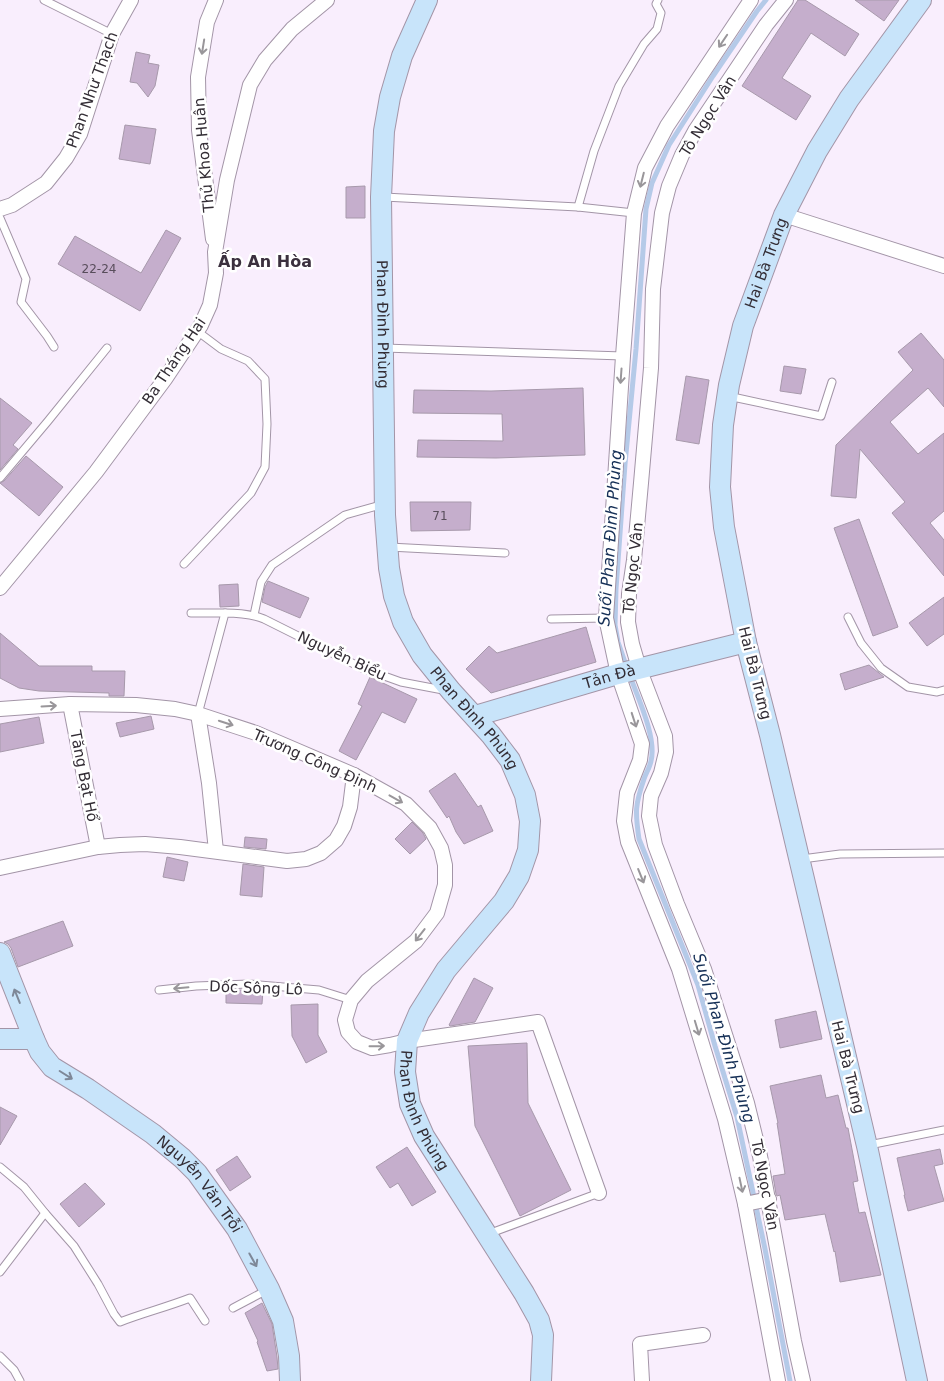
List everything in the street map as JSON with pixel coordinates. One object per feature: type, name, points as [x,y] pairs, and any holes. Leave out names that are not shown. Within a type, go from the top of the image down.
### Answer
[{"type":"street","name":"Phan Như Thạch","points":[[0,209],[12,205],[46,183],[66,158],[80,134],[112,34],[131,0]]},
{"type":"street","name":"Thủ Khoa Huân","points":[[215,252],[199,130],[198,77],[207,22],[216,0]]},
{"type":"street","name":"Ba Tháng Hai","points":[[2,581],[96,472],[165,379],[201,325],[210,305],[216,273],[215,252],[227,180],[250,85],[265,60],[292,28],[327,0]]},
{"type":"street","name":"Phan Đình Phùng","points":[[427,0],[402,56],[390,97],[384,131],[381,197],[386,547],[394,596],[403,622],[422,654],[510,760],[525,795],[530,822],[528,850],[519,876],[504,900],[446,970],[419,1013],[407,1041],[405,1072],[410,1104],[424,1136],[540,1320],[543,1335],[541,1381]]},
{"type":"street","name":"Tô Ngọc Vân","points":[[786,0],[766,25],[695,131],[669,186],[662,213],[653,290],[651,368],[642,482],[629,594],[628,622],[639,668],[665,736],[666,752],[661,773],[651,796],[649,816],[655,846],[704,969],[747,1103],[760,1156],[803,1381]]},
{"type":"street","name":"Hai Bà Trưng","points":[[917,1381],[866,1146],[770,735],[746,642],[724,527],[720,487],[723,426],[743,326],[784,215],[817,151],[849,99],[921,0]]},
{"type":"street","name":"Tô Ngọc Vân","points":[[747,1],[667,126],[645,168],[634,213],[622,356],[606,618],[618,674],[642,744],[640,760],[627,793],[624,821],[628,842],[679,970],[724,1119],[747,1203],[778,1381]]},
{"type":"street","points":[[784,215],[944,266]]},
{"type":"street","name":"Tản Đà","points":[[475,716],[639,668],[746,642]]},
{"type":"street","name":"Trương Công Định","points":[[0,708],[70,704],[136,705],[175,709],[198,714],[256,733],[354,775],[406,804],[430,828],[441,848],[445,865],[445,885],[436,913],[416,941],[367,981],[351,1000],[345,1020],[348,1032],[357,1042],[372,1048],[390,1046],[407,1041]]},
{"type":"street","name":"Tăng Bạt Hổ","points":[[70,704],[98,847]]},
{"type":"street","points":[[198,714],[209,783],[216,851]]},
{"type":"street","points":[[0,868],[98,847],[145,844],[180,846],[287,861],[306,859],[321,853],[336,840],[344,826],[350,807],[354,775]]},
{"type":"street","name":"Nguyễn Văn Trỗi","points":[[0,953],[34,1040],[40,1052],[52,1067],[88,1089],[153,1134],[182,1158],[197,1173],[237,1229],[269,1289],[282,1321],[290,1356],[290,1381]]},
{"type":"street","points":[[407,1041],[538,1022],[599,1193]]},
{"type":"street","points":[[0,1039],[34,1040]]},
{"type":"street","points":[[747,1203],[767,1200]]},
{"type":"street","points":[[642,1381],[640,1344],[703,1334]]},
{"type":"lane","points":[[44,0],[112,34]]},
{"type":"lane","points":[[578,207],[594,151],[619,86],[644,44],[657,29],[662,13],[656,4],[658,0]]},
{"type":"lane","points":[[381,197],[578,207],[634,213]]},
{"type":"lane","points":[[0,218],[26,279],[21,302],[54,347]]},
{"type":"lane","points":[[184,564],[251,493],[265,467],[268,424],[265,378],[248,361],[221,349],[197,331]]},
{"type":"lane","points":[[0,478],[107,348]]},
{"type":"lane","points":[[384,348],[622,356]]},
{"type":"lane","points":[[728,396],[821,416],[832,382]]},
{"type":"lane","points":[[254,615],[261,582],[272,565],[345,515],[384,504]]},
{"type":"lane","points":[[386,547],[505,553]]},
{"type":"lane","name":"Nguyễn Biểu","points":[[192,613],[241,613],[254,615],[362,668],[401,682],[451,691]]},
{"type":"lane","points":[[198,714],[226,613]]},
{"type":"lane","points":[[848,617],[861,643],[882,668],[908,687],[937,692],[944,690]]},
{"type":"lane","points":[[551,619],[606,618]]},
{"type":"lane","points":[[799,860],[840,854],[944,853]]},
{"type":"lane","name":"Dốc Sông Lô","points":[[159,990],[196,986],[249,984],[319,990],[351,1000]]},
{"type":"lane","points":[[866,1146],[944,1130]]},
{"type":"lane","points":[[0,1167],[24,1187],[74,1246],[120,1322],[144,1312],[167,1307],[190,1298],[205,1321]]},
{"type":"lane","points":[[487,1234],[599,1193]]},
{"type":"lane","points":[[0,1272],[45,1213]]},
{"type":"lane","points":[[233,1308],[269,1289]]},
{"type":"lane","points":[[0,1356],[14,1370],[20,1381]]},
{"type":"building","points":[[798,0],[805,0],[859,34],[845,56],[811,33],[782,78],[811,96],[796,120],[742,86]]},
{"type":"building","points":[[855,0],[899,0],[884,21]]},
{"type":"building","points":[[136,52],[150,55],[148,63],[159,65],[155,86],[148,97],[137,83],[130,82]]},
{"type":"building","points":[[125,125],[156,129],[150,164],[119,159]]},
{"type":"building","points":[[365,186],[365,218],[346,218],[346,187]]},
{"type":"building","points":[[166,230],[181,238],[140,311],[58,264],[75,236],[141,273]]},
{"type":"building","points":[[921,333],[944,360],[944,407],[928,388],[890,422],[918,454],[944,433],[944,511],[930,523],[944,540],[944,576],[892,513],[905,502],[860,449],[856,498],[831,496],[836,445],[913,370],[898,352]]},
{"type":"building","points":[[784,366],[806,369],[801,394],[780,391]]},
{"type":"building","points":[[686,376],[709,380],[699,444],[676,440]]},
{"type":"building","points":[[583,388],[585,455],[496,458],[417,457],[418,440],[503,441],[502,414],[413,413],[414,390],[491,391]]},
{"type":"building","points":[[0,398],[32,423],[13,445],[18,449],[0,470]]},
{"type":"building","points":[[26,456],[63,487],[39,516],[0,483]]},
{"type":"building","points":[[410,502],[471,502],[470,530],[411,531]]},
{"type":"building","points":[[859,519],[898,627],[873,636],[834,528]]},
{"type":"building","points":[[268,581],[309,598],[300,618],[262,602]]},
{"type":"building","points":[[238,584],[239,606],[220,607],[219,585]]},
{"type":"building","points":[[944,597],[944,634],[927,646],[909,623]]},
{"type":"building","points":[[586,627],[596,662],[491,693],[466,669],[489,646],[497,653]]},
{"type":"building","points":[[0,633],[39,666],[92,666],[92,671],[125,671],[124,696],[109,696],[109,693],[39,691],[19,688],[0,678]]},
{"type":"building","points":[[869,665],[884,677],[845,690],[840,674]]},
{"type":"building","points":[[370,677],[417,699],[405,723],[382,712],[356,760],[339,751],[362,706],[358,704]]},
{"type":"building","points":[[151,716],[154,729],[120,737],[116,723]]},
{"type":"building","points":[[39,717],[44,743],[0,752],[0,724]]},
{"type":"building","points":[[455,773],[478,807],[481,805],[493,831],[464,844],[449,816],[447,818],[429,791]]},
{"type":"building","points":[[412,822],[426,839],[410,854],[395,839]]},
{"type":"building","points":[[245,837],[267,839],[266,849],[244,847]]},
{"type":"building","points":[[167,857],[188,862],[184,881],[163,877]]},
{"type":"building","points":[[243,864],[264,867],[262,897],[240,895]]},
{"type":"building","points":[[63,921],[73,946],[18,967],[11,948],[4,942]]},
{"type":"building","points":[[474,978],[493,988],[475,1022],[450,1026],[449,1025]]},
{"type":"building","points":[[226,990],[263,990],[262,1004],[226,1003]]},
{"type":"building","points":[[318,1004],[318,1035],[327,1052],[306,1063],[292,1036],[291,1005]]},
{"type":"building","points":[[816,1011],[822,1039],[780,1048],[775,1020]]},
{"type":"building","points":[[527,1043],[528,1103],[571,1190],[520,1216],[475,1126],[468,1046]]},
{"type":"building","points":[[821,1075],[826,1098],[838,1095],[846,1128],[848,1128],[858,1181],[853,1182],[859,1213],[865,1212],[881,1275],[840,1282],[835,1251],[825,1214],[785,1220],[780,1195],[777,1196],[776,1194],[773,1176],[785,1174],[778,1123],[770,1086]]},
{"type":"building","points":[[0,1107],[17,1116],[0,1145]]},
{"type":"building","points":[[407,1147],[436,1192],[412,1206],[398,1183],[390,1188],[376,1167]]},
{"type":"building","points":[[940,1149],[943,1164],[934,1166],[944,1201],[908,1211],[897,1158]]},
{"type":"building","points":[[237,1156],[251,1177],[230,1191],[216,1170]]},
{"type":"building","points":[[85,1183],[105,1204],[79,1227],[60,1204]]},
{"type":"building","points":[[262,1303],[272,1324],[278,1369],[267,1371],[258,1341],[245,1313]]},
{"type":"waterway","name":"Suối Phan Đình Phùng","points":[[627,668],[618,642],[615,625],[616,589],[646,209],[652,183],[669,145],[713,76],[766,0]]},
{"type":"waterway","name":"Suối Phan Đình Phùng","points":[[630,676],[646,718],[652,752],[637,802],[636,815],[639,839],[698,985],[737,1117],[790,1381]]},
{"type":"district","name":"Ấp An Hòa","points":[[265,261]]}]
